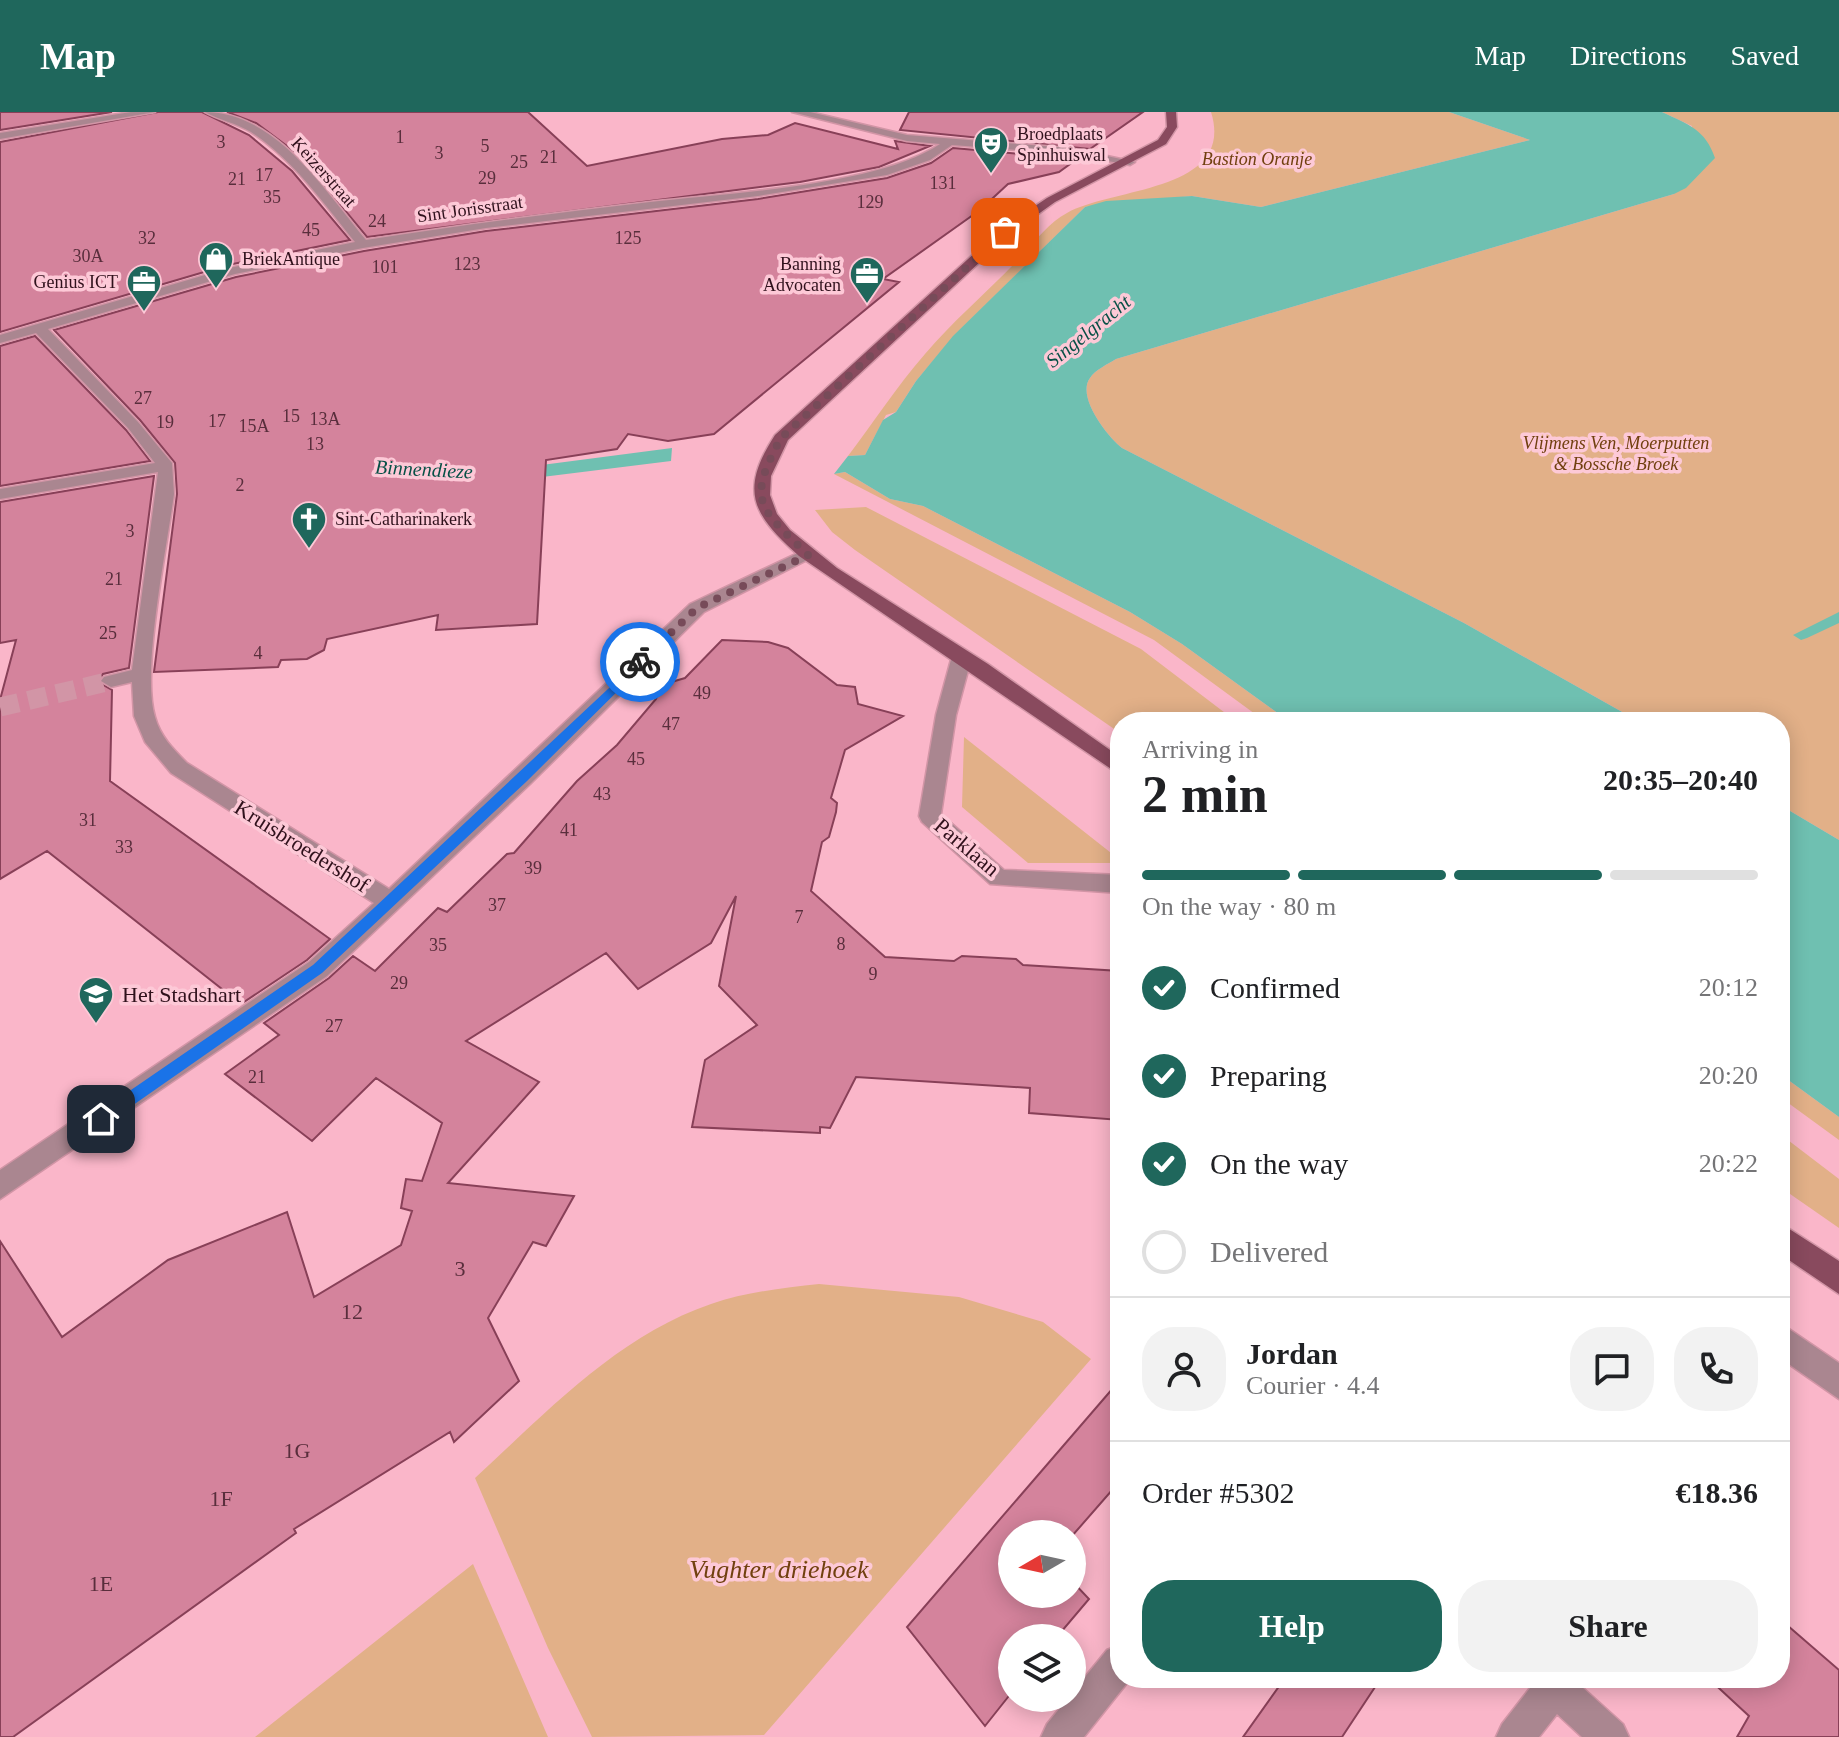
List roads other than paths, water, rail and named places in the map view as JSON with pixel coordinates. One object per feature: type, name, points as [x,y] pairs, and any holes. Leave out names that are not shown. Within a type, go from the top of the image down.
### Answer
[{"type":"main road","points":[[1110,761],[962,656],[808,555],[770,517],[761,496],[761,474],[781,438],[1005,232],[1051,200],[1130,162],[1162,142],[1172,127],[1171,112]]},
{"type":"main road","points":[[1790,1244],[1839,1279]]},
{"type":"street","points":[[0,136],[150,112]]},
{"type":"street","name":"Keizerstraat","points":[[210,112],[224,114],[272,143],[295,163],[363,244]]},
{"type":"street","points":[[797,112],[948,143],[1069,151],[1130,162]]},
{"type":"street","points":[[855,126],[876,117]]},
{"type":"street","name":"Sint Jorisstraat","points":[[0,339],[233,271],[363,244],[486,224],[758,193],[887,172],[926,158],[948,143]]},
{"type":"street","points":[[1021,150],[1110,172]]},
{"type":"street","points":[[0,494],[166,466],[133,425],[38,327]]},
{"type":"street","name":"Kruisbroedershof","points":[[166,466],[166,494],[141,674],[144,716],[155,742],[179,768],[391,902],[697,608],[808,555]]},
{"type":"street","name":"Parklaan","points":[[962,656],[946,715],[930,816],[998,878],[1110,884]]},
{"type":"street","points":[[111,681],[141,674]]},
{"type":"street","points":[[0,1186],[318,969],[391,902]]},
{"type":"street","points":[[1790,1346],[1839,1383]]},
{"type":"street","points":[[1060,1737],[1110,1675]]},
{"type":"street","points":[[1515,1737],[1546,1688]]},
{"type":"street","points":[[1555,1688],[1610,1737]]},
{"type":"water","name":"Singelgracht","points":[[1449,112],[1662,112],[1701,134],[1715,158],[1686,188],[1674,194],[1116,359],[1090,378],[1087,395],[1102,426],[1122,448],[1464,623],[1622,712],[1276,712],[1182,644],[1130,612],[923,506],[890,499],[845,472],[834,474],[848,456],[865,455],[883,420],[896,412],[916,381],[953,336],[1085,207],[1106,201],[1192,196],[1261,207],[1530,140]]},
{"type":"water","points":[[672,448],[671,461],[534,478],[534,466]]},
{"type":"water","points":[[1790,811],[1839,840],[1839,1117],[1790,1081]]},
{"type":"waterway","points":[[1801,635],[1839,617]]},
{"type":"tunnel","points":[[0,707],[111,681]]},
{"type":"place","name":"Broedplaats Spinhuiswal","points":[[991,175]]},
{"type":"place","name":"BriekAntique","points":[[216,290]]},
{"type":"place","name":"Banning Advocaten","points":[[867,305]]},
{"type":"place","name":"Genius ICT","points":[[144,313]]},
{"type":"place","name":"Sint-Catharinakerk","points":[[309,550]]},
{"type":"place","name":"Het Stadshart","points":[[96,1025]]},
{"type":"park label","name":"Bastion Oranje","points":[[1257,159]]},
{"type":"park label","name":"Vlijmens Ven, Moerputten & Bossche Broek","points":[[1616,453]]},
{"type":"park label","name":"Vughter driehoek","points":[[779,1569]]},
{"type":"water label","name":"Binnendieze","points":[[424,469]]}]
